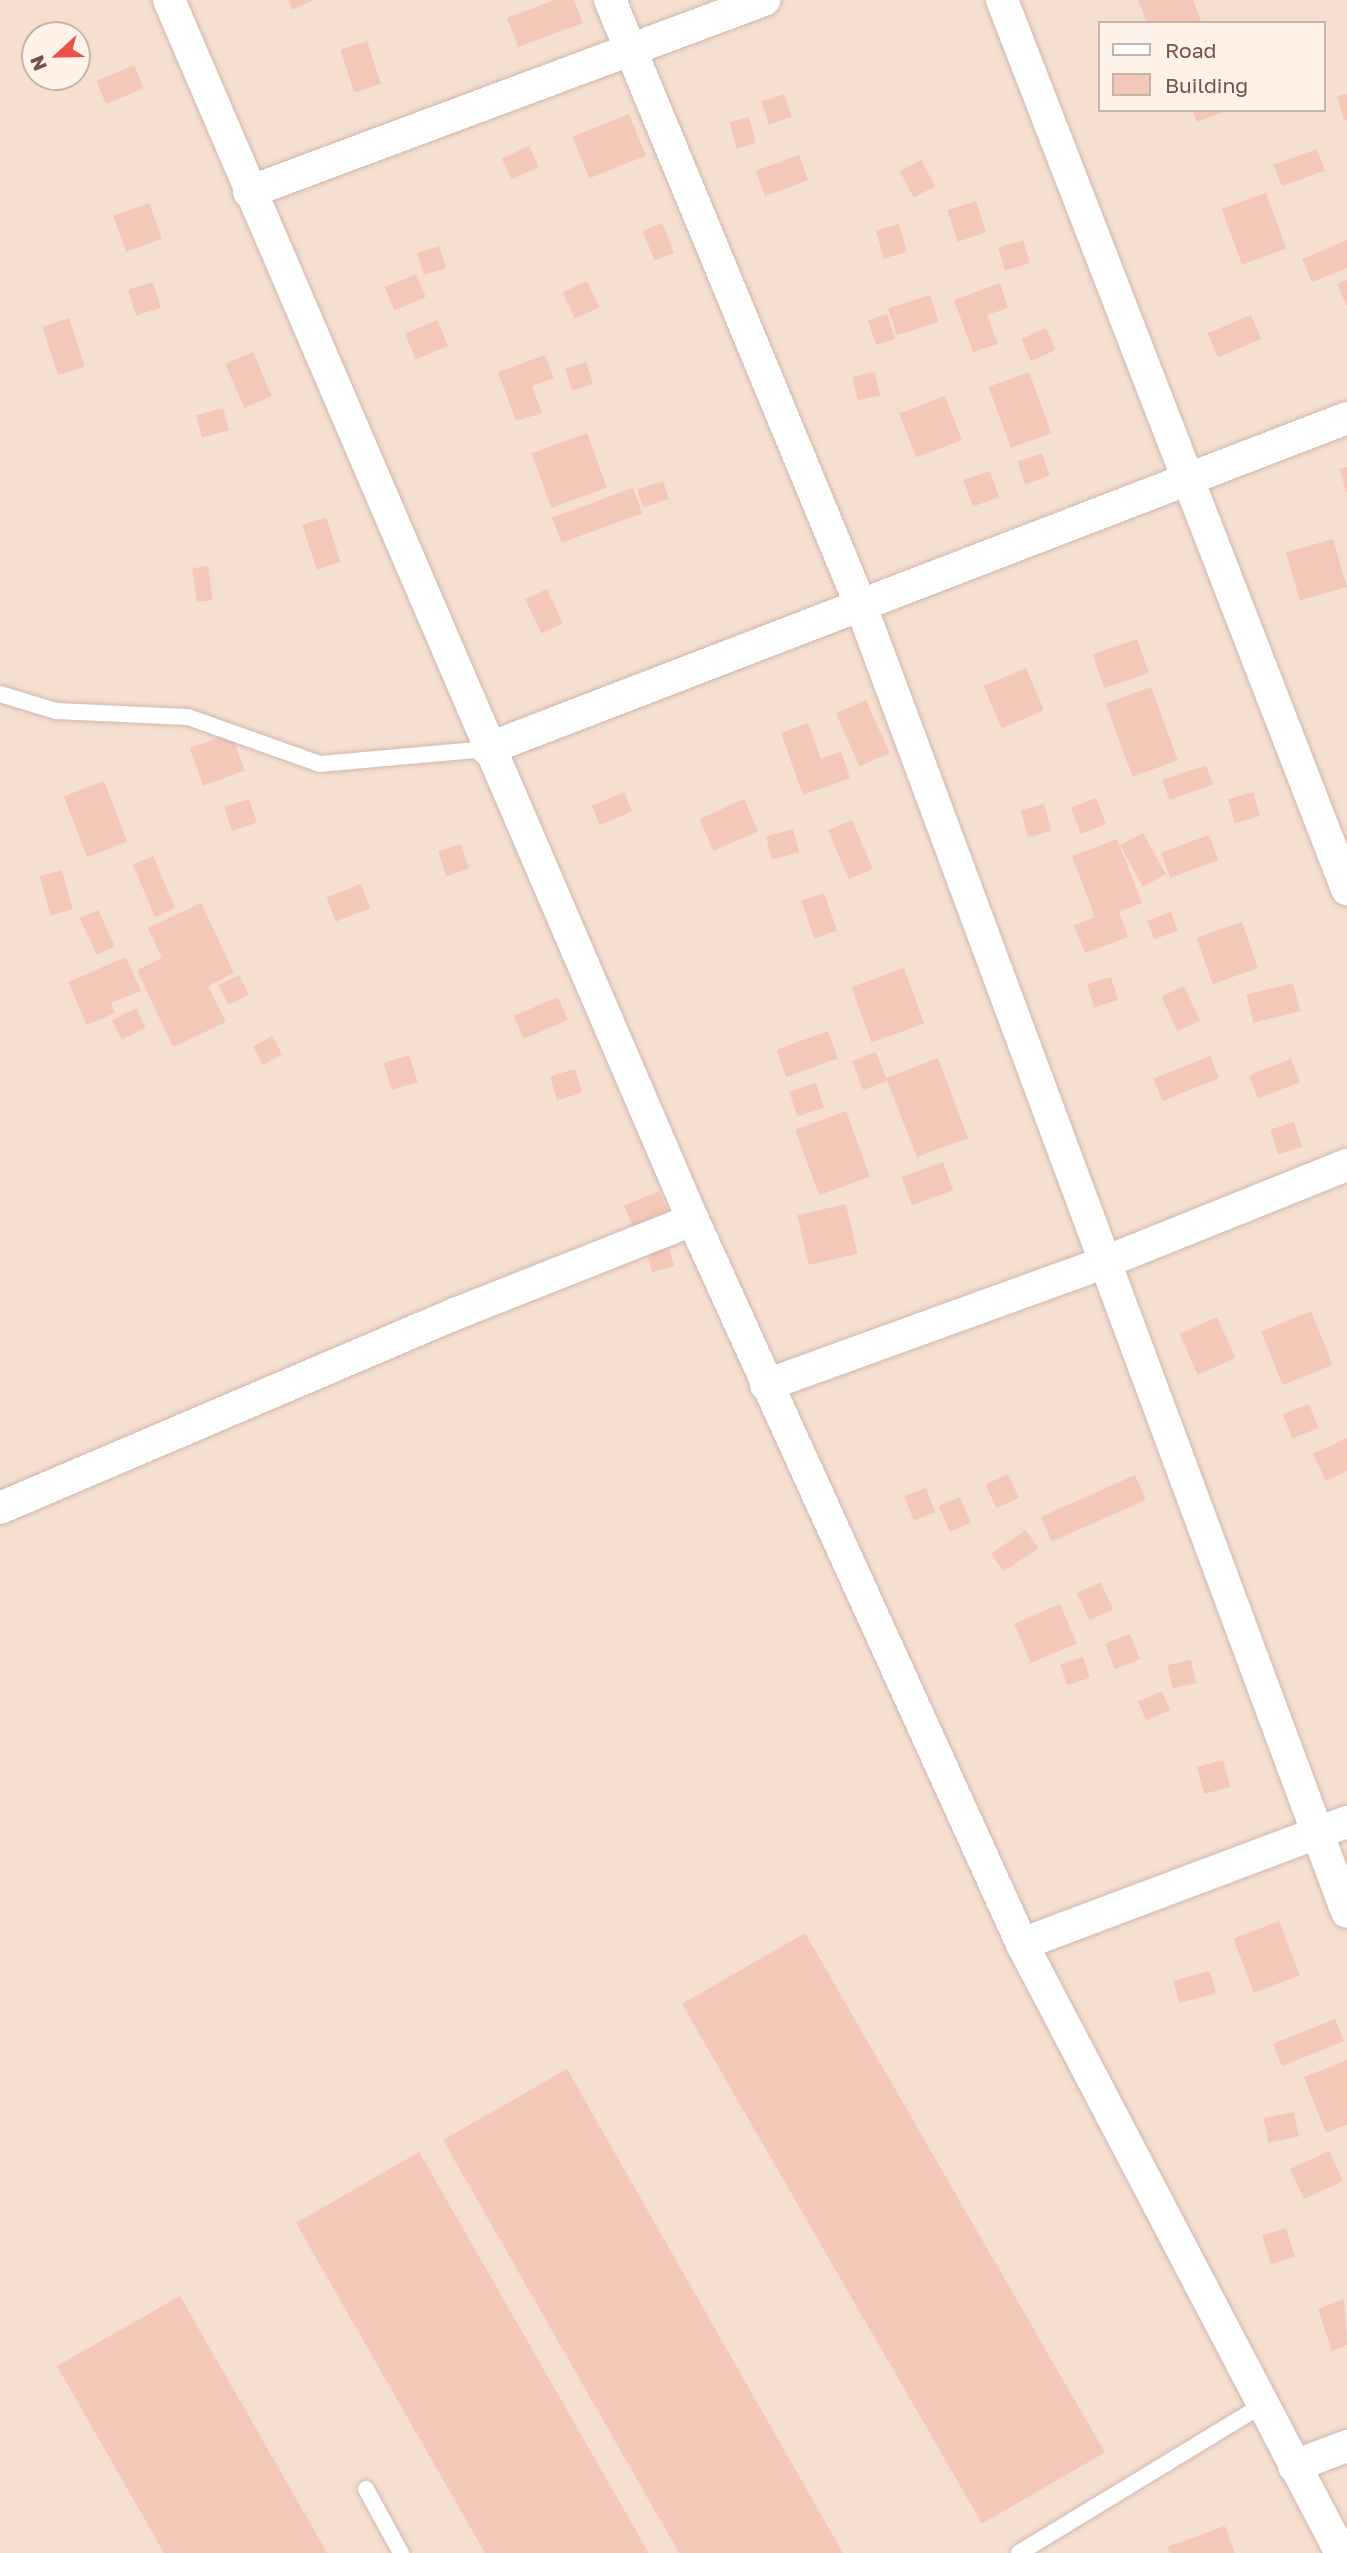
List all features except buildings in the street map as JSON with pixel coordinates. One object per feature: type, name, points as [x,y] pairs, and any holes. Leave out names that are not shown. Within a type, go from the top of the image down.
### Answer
[{"type":"street","points":[[169,0],[486,749],[766,1385],[1022,1944],[1341,2553]]},
{"type":"street","points":[[610,0],[861,606],[1314,1834],[1347,1912]]},
{"type":"street","points":[[249,192],[764,0]]},
{"type":"street","points":[[1002,0],[1347,888]]},
{"type":"street","points":[[486,749],[1347,418]]},
{"type":"street","points":[[766,1385],[1103,1264],[1347,1165]]},
{"type":"street","points":[[0,1508],[455,1314],[693,1220]]},
{"type":"street","points":[[1022,1944],[1347,1822]]},
{"type":"street","points":[[1294,2466],[1347,2446]]},
{"type":"lane","points":[[0,694],[56,710],[188,717],[320,764],[486,749]]},
{"type":"lane","points":[[1019,2553],[1262,2405]]},
{"type":"lane","points":[[366,2488],[401,2553]]},
{"type":"shaded area","points":[[0,0],[1347,0],[1347,2553],[0,2553]]}]
